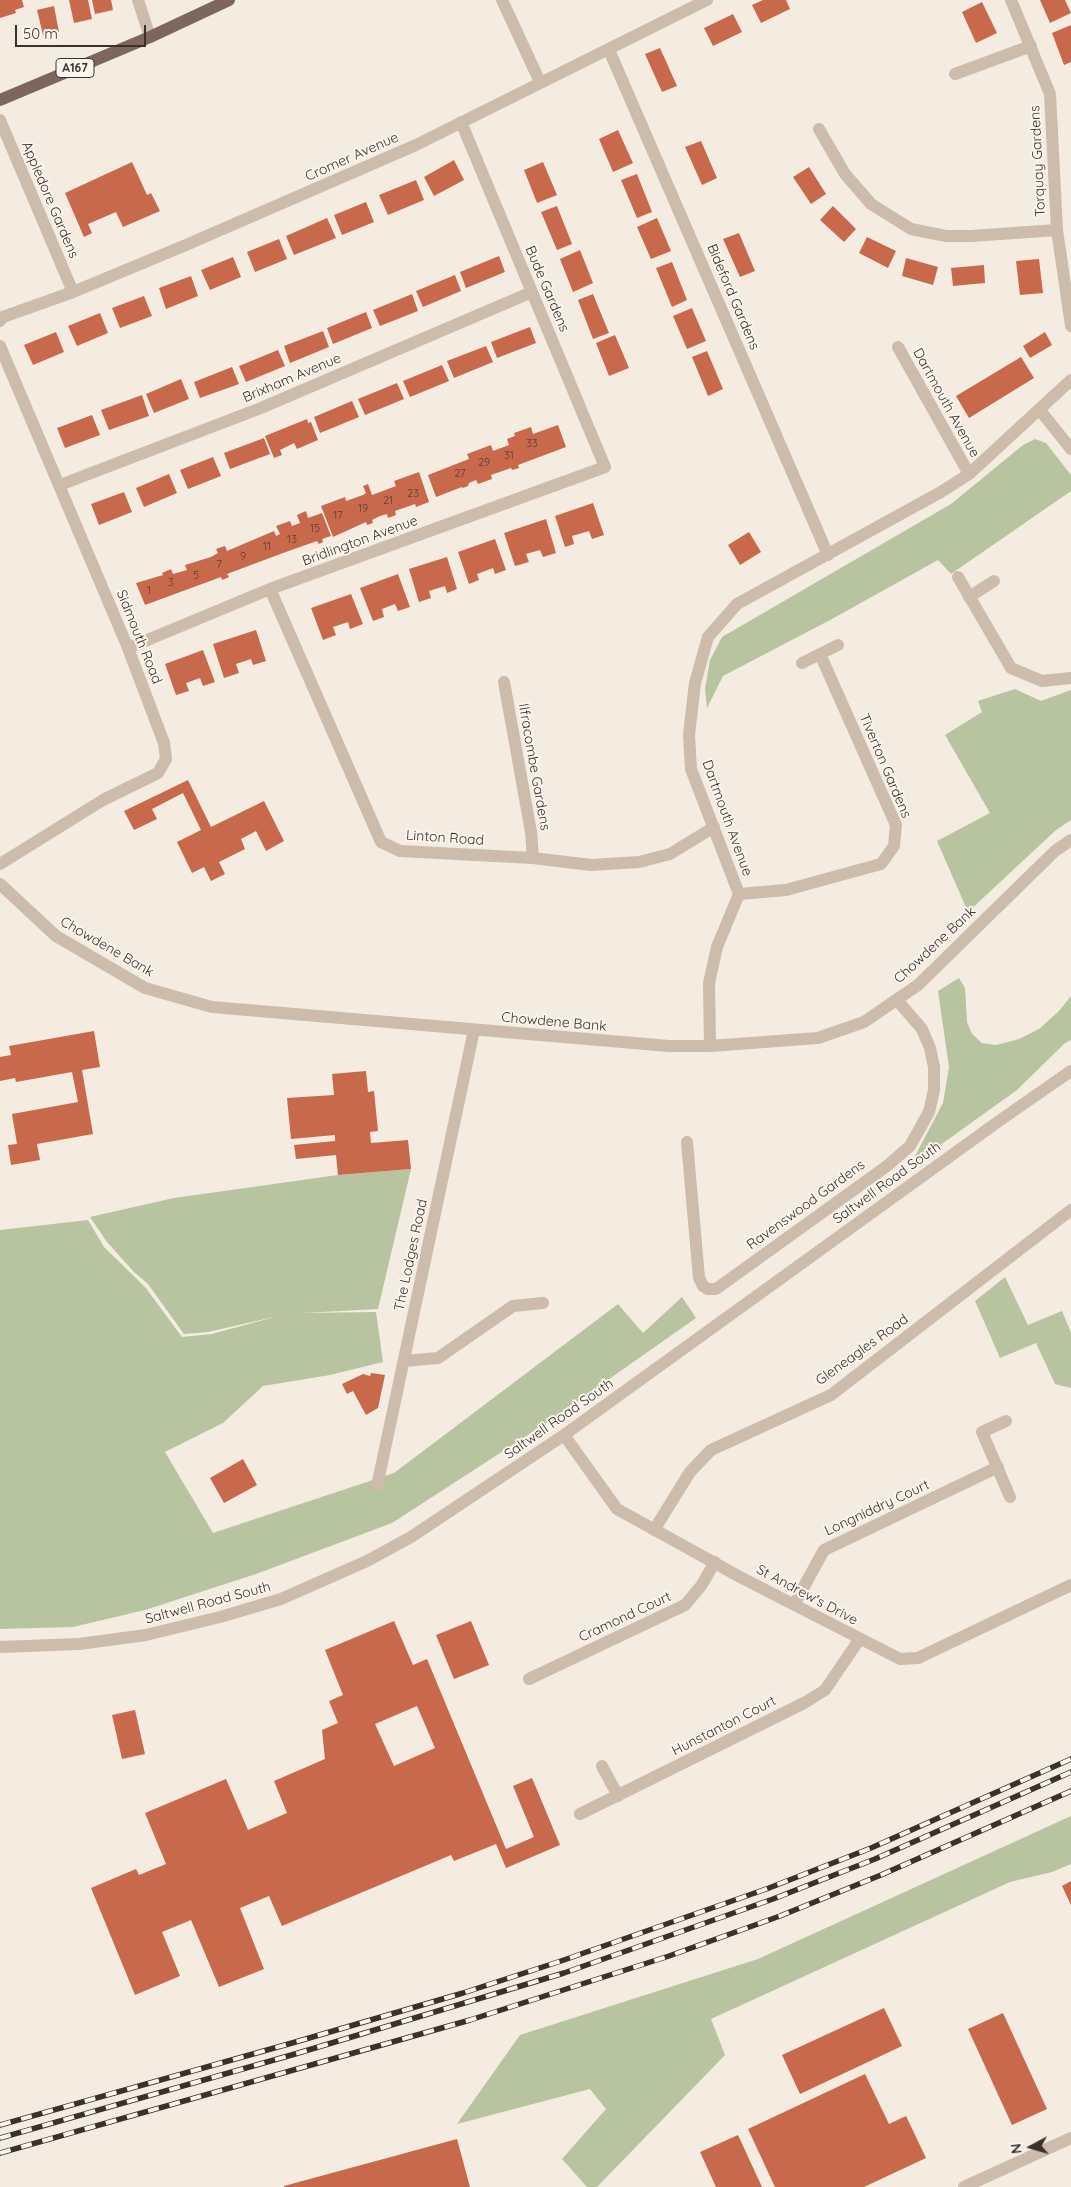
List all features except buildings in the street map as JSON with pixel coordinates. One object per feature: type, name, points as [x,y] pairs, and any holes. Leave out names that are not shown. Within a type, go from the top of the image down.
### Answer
[{"type":"main road","name":"A167","points":[[0,100],[229,0]]},
{"type":"street","points":[[138,0],[150,36]]},
{"type":"street","points":[[502,0],[540,82]]},
{"type":"street","name":"Cromer Avenue","points":[[0,321],[4,317],[73,292],[416,145],[707,0]]},
{"type":"street","name":"Torquay Gardens","points":[[1011,0],[1050,94],[1057,230],[1071,326]]},
{"type":"street","points":[[955,74],[1030,46]]},
{"type":"street","name":"Bideford Gardens","points":[[610,50],[828,555]]},
{"type":"street","name":"Appledore Gardens","points":[[0,120],[73,292]]},
{"type":"street","name":"Bude Gardens","points":[[461,122],[604,467]]},
{"type":"street","points":[[818,129],[845,174],[871,204],[911,229],[946,236],[1057,230]]},
{"type":"street","name":"Brixham Avenue","points":[[60,485],[261,408],[532,292]]},
{"type":"street","name":"Sidmouth Road","points":[[0,346],[128,648],[164,743],[166,759],[158,773],[103,800],[0,864]]},
{"type":"street","name":"Dartmouth Avenue","points":[[898,347],[969,474]]},
{"type":"street","name":"Dartmouth Avenue","points":[[710,1046],[709,983],[717,947],[739,894],[691,769],[689,735],[695,683],[708,636],[737,604],[941,492],[969,474],[1071,380]]},
{"type":"street","points":[[1039,409],[1071,449]]},
{"type":"street","name":"Bridlington Avenue","points":[[128,648],[270,589],[604,467]]},
{"type":"street","points":[[958,577],[1011,668],[1042,681],[1071,678]]},
{"type":"street","points":[[969,597],[994,581]]},
{"type":"street","name":"Linton Road","points":[[270,589],[381,842],[400,851],[533,858],[591,865],[639,862],[670,854],[714,827]]},
{"type":"street","points":[[802,663],[838,646]]},
{"type":"street","name":"Tiverton Gardens","points":[[739,894],[786,890],[881,864],[894,846],[896,825],[820,654]]},
{"type":"street","name":"Ilfracombe Gardens","points":[[504,682],[531,832],[533,858]]},
{"type":"street","name":"Chowdene Bank","points":[[0,884],[56,936],[145,988],[212,1007],[669,1046],[710,1046],[818,1038],[864,1022],[918,985],[1055,851],[1071,840]]},
{"type":"street","name":"Ravenswood Gardens","points":[[688,1142],[698,1278],[703,1286],[708,1289],[716,1289],[887,1166],[910,1146],[928,1112],[934,1090],[934,1066],[930,1048],[922,1029],[897,1000]]},
{"type":"street","name":"The Lodges Road","points":[[377,1486],[474,1030]]},
{"type":"street","name":"Saltwell Road South","points":[[0,1647],[79,1644],[146,1635],[220,1618],[281,1600],[359,1566],[411,1537],[564,1435],[1071,1071]]},
{"type":"street","name":"Gleneagles Road","points":[[654,1530],[690,1472],[711,1450],[831,1395],[1071,1210]]},
{"type":"street","points":[[404,1360],[438,1358],[513,1306],[543,1303]]},
{"type":"street","points":[[1006,1421],[982,1432],[1010,1497]]},
{"type":"street","name":"St Andrew's Drive","points":[[564,1435],[617,1509],[795,1603],[859,1640],[900,1659],[918,1658],[1071,1585]]},
{"type":"street","name":"Longniddry Court","points":[[795,1603],[824,1550],[998,1467]]},
{"type":"street","name":"Cramond Court","points":[[529,1679],[685,1605],[701,1586],[716,1562]]},
{"type":"street","name":"Hunstanton Court","points":[[580,1814],[825,1690],[859,1640]]},
{"type":"street","points":[[602,1766],[618,1796]]},
{"type":"street","points":[[964,2187],[1071,2138]]},
{"type":"green space","points":[[1035,439],[1046,443],[1071,475],[1071,491],[951,574],[938,560],[832,619],[723,676],[707,708],[705,689],[710,660],[722,637],[951,504],[1023,445]]},
{"type":"green space","points":[[1015,689],[1041,701],[1071,690],[1071,820],[1056,830],[968,912],[937,841],[990,813],[945,735],[982,712],[978,701]]},
{"type":"green space","points":[[959,978],[965,988],[967,1022],[972,1034],[982,1043],[996,1045],[1019,1039],[1039,1029],[1059,1011],[1071,996],[1071,1040],[1065,1043],[1017,1090],[918,1161],[915,1156],[943,1103],[949,1067],[938,991]]},
{"type":"green space","points":[[411,1169],[378,1309],[303,1313],[376,1312],[383,1362],[330,1375],[263,1386],[223,1423],[165,1452],[213,1533],[394,1473],[618,1304],[643,1333],[682,1297],[696,1318],[545,1424],[392,1523],[256,1574],[145,1610],[73,1627],[0,1629],[0,1230],[88,1220],[104,1247],[145,1287],[182,1337],[212,1334],[278,1316],[208,1332],[184,1334],[148,1284],[134,1272],[107,1242],[90,1217],[174,1198],[338,1175]]},
{"type":"green space","points":[[1005,1277],[1028,1325],[1062,1311],[1071,1333],[1071,1388],[1055,1384],[1036,1343],[1000,1358],[975,1301]]},
{"type":"green space","points":[[1071,1816],[1071,1864],[1052,1872],[1010,1882],[711,2019],[725,2055],[597,2187],[587,2187],[562,2159],[606,2109],[590,2089],[457,2124],[520,2035],[758,1959]]},
{"type":"railway","points":[[0,2125],[292,2043],[463,1993],[561,1961],[769,1888],[871,1848],[1071,1759]]},
{"type":"railway","points":[[0,2138],[295,2054],[564,1973],[773,1899],[875,1859],[1071,1772]]},
{"type":"railway","points":[[0,2153],[470,2020],[669,1956],[780,1916],[881,1875],[1071,1791]]}]
